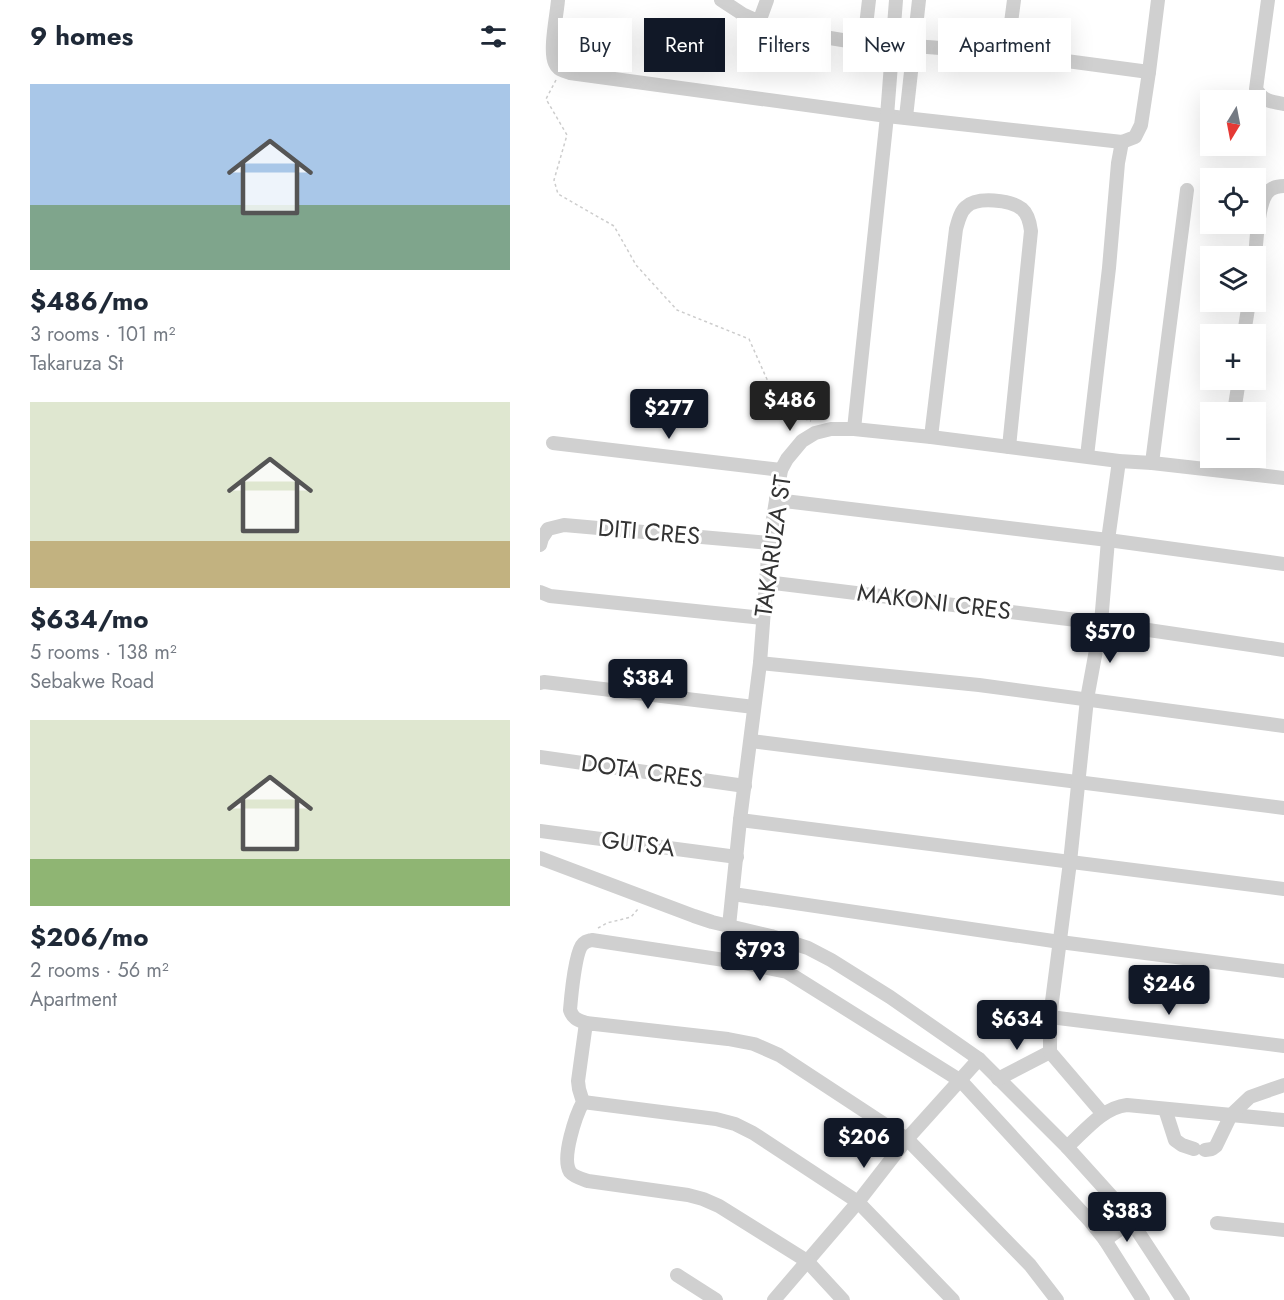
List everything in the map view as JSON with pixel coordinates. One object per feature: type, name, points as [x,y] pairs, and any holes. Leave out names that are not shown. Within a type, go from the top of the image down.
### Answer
[{"type":"street","points":[[558,0],[553,55],[558,67]]},
{"type":"street","points":[[721,0],[750,18]]},
{"type":"street","points":[[760,18],[767,0]]},
{"type":"street","points":[[867,18],[869,0]]},
{"type":"street","points":[[894,18],[896,0]]},
{"type":"street","points":[[917,18],[919,0]]},
{"type":"street","points":[[1012,18],[1014,0]]},
{"type":"street","points":[[569,72],[886,116],[1122,142],[1135,137],[1141,124],[1158,0]]},
{"type":"street","points":[[1268,0],[1256,89],[1267,101],[1284,104]]},
{"type":"street","points":[[1071,62],[1149,72]]},
{"type":"street","points":[[854,429],[889,72]]},
{"type":"street","points":[[906,117],[911,72]]},
{"type":"street","points":[[1087,456],[1122,142]]},
{"type":"street","points":[[1256,246],[1264,197],[1269,191],[1284,186]]},
{"type":"street","points":[[1152,463],[1187,190]]},
{"type":"street","points":[[931,437],[956,229],[967,206],[980,201],[992,200],[1023,209],[1029,219],[1031,231],[1009,447]]},
{"type":"street","name":"TAKARUZA ST","points":[[729,927],[760,663],[769,543],[781,470],[802,441],[815,433],[831,429],[854,429],[1119,461],[1200,464]]},
{"type":"street","points":[[553,443],[781,470]]},
{"type":"street","points":[[1103,1114],[1050,1052],[1050,1017],[1070,862],[1087,699],[1101,622],[1108,540],[1119,461]]},
{"type":"street","name":"TAKARUZA ST","points":[[1244,468],[1284,478]]},
{"type":"street","points":[[776,500],[1108,540],[1284,564]]},
{"type":"street","name":"DITI CRES","points":[[540,545],[548,529],[564,525],[769,543]]},
{"type":"street","name":"MAKONI CRES","points":[[766,582],[1101,622],[1284,650]]},
{"type":"street","points":[[540,592],[550,596],[763,618]]},
{"type":"street","points":[[760,663],[979,685],[1284,726]]},
{"type":"street","points":[[540,683],[754,707]]},
{"type":"street","points":[[751,741],[1284,808]]},
{"type":"street","name":"DOTA CRES","points":[[540,757],[745,786]]},
{"type":"street","points":[[740,819],[1284,889]]},
{"type":"street","name":"GUTSA","points":[[540,831],[737,857]]},
{"type":"street","points":[[540,858],[694,916],[808,948],[890,997],[979,1059],[1067,1147],[1131,1221],[1183,1300]]},
{"type":"street","points":[[733,894],[1060,942],[1284,971]]},
{"type":"street","points":[[1057,1300],[1030,1265],[907,1139],[779,1056],[763,1048],[728,1040],[586,1023],[575,1019],[572,1016],[570,1004],[581,945],[592,940],[744,963],[787,972],[961,1081],[1075,1203],[1105,1240],[1143,1300]]},
{"type":"street","points":[[1050,1017],[1284,1046]]},
{"type":"street","points":[[586,1023],[578,1081],[583,1102],[575,1121],[568,1156],[571,1173],[588,1181],[688,1195],[719,1206],[807,1261],[843,1300]]},
{"type":"street","points":[[998,1079],[1050,1052]]},
{"type":"street","points":[[774,1300],[858,1202],[907,1139],[979,1059]]},
{"type":"street","points":[[1165,1109],[1175,1140],[1182,1145],[1212,1149],[1216,1146],[1231,1115],[1250,1097],[1284,1085]]},
{"type":"street","points":[[583,1102],[695,1115],[726,1121],[753,1133],[858,1202],[953,1300]]},
{"type":"street","points":[[1067,1147],[1103,1114],[1116,1107],[1127,1105],[1284,1120]]},
{"type":"street","points":[[1105,1240],[1131,1221]]},
{"type":"street","points":[[1217,1223],[1284,1230]]},
{"type":"street","points":[[677,1275],[716,1300]]},
{"type":"path","points":[[560,72],[546,99],[567,135],[554,180],[558,194],[614,226],[636,265],[677,310],[749,339],[778,404],[812,422]]},
{"type":"path","points":[[592,940],[592,933],[607,923],[631,917],[647,899]]}]
